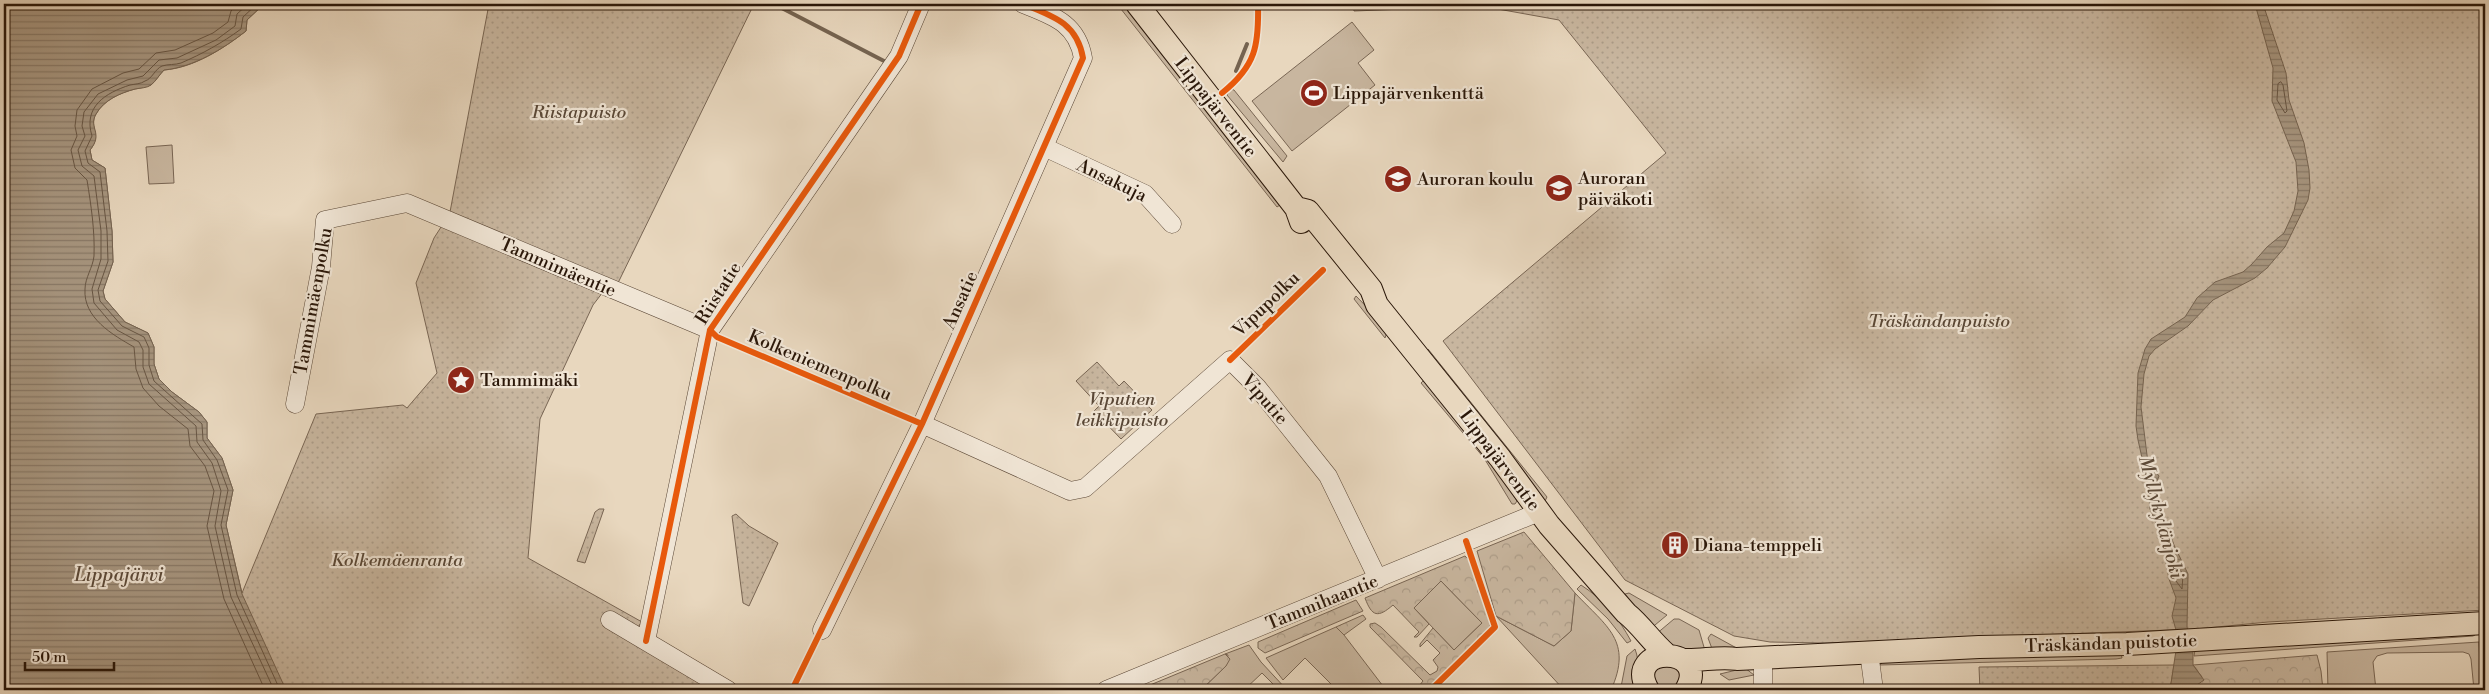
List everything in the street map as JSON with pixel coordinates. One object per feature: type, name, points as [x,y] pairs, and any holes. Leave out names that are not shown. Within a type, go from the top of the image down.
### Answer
[{"type":"main road","name":"Lippajärventie","points":[[1137,4],[1296,208],[1299,220],[1362,297],[1377,304],[1500,458],[1538,512],[1626,614],[1641,625],[1656,646],[1655,673]]},
{"type":"main road","name":"Träskändan puistotie","points":[[1655,673],[1696,661],[1722,657],[1737,659],[1763,656],[2154,642],[2485,623]]},
{"type":"main road","name":"Träskändan puistotie","points":[[1687,688],[1699,675],[1723,668],[1737,659]]},
{"type":"main road","points":[[1655,673],[1690,675],[1687,688]]},
{"type":"street","name":"Riistatie","points":[[646,641],[710,330],[899,56],[921,4]]},
{"type":"street","name":"Ansatie","points":[[822,630],[922,424],[1083,58],[1080,42],[1070,28],[1048,14],[1023,4]]},
{"type":"street","name":"Ansakuja","points":[[1044,148],[1145,194],[1172,224]]},
{"type":"street","name":"Tammimäentie","points":[[407,202],[710,330]]},
{"type":"street","name":"Tammimäenpolku","points":[[294,404],[320,267],[325,220],[407,202]]},
{"type":"street","name":"Viputie","points":[[922,424],[1070,491],[1085,488],[1230,360],[1257,387],[1328,476],[1378,579]]},
{"type":"street","name":"Tammihaantie","points":[[1106,690],[1538,512]]},
{"type":"street","points":[[610,620],[728,690]]},
{"type":"street","points":[[1869,652],[1874,690]]},
{"type":"street","points":[[1762,690],[1763,656]]},
{"type":"green space","name":"Kolkemäenranta","points":[[4,4],[264,4],[247,20],[246,31],[218,51],[186,66],[164,70],[151,85],[124,93],[103,105],[94,119],[96,135],[90,150],[92,160],[105,168],[112,231],[113,262],[103,291],[105,299],[125,322],[148,333],[154,347],[154,364],[159,379],[172,392],[199,412],[207,422],[207,438],[222,458],[233,490],[226,525],[242,593],[316,414],[403,405],[407,408],[437,373],[416,283],[434,238],[443,224],[603,292],[593,305],[540,419],[528,558],[642,622],[637,628],[718,690],[4,690]]},
{"type":"green space","name":"Riistapuisto","points":[[489,4],[754,4],[617,285],[450,212]]},
{"type":"green space","points":[[1117,4],[1127,4],[1283,203],[1277,207]]},
{"type":"green space","name":"Träskändanpuisto","points":[[1353,4],[2485,4],[2485,610],[2268,622],[2196,629],[1824,643],[1770,642],[1734,636],[1625,580],[1443,341],[1666,153],[1559,20],[1481,6],[1354,11]]},
{"type":"green space","name":"Lippajärvenkenttä","points":[[1352,22],[1374,50],[1358,63],[1375,85],[1292,151],[1252,101]]},
{"type":"green space","points":[[1230,89],[1234,90],[1287,156],[1283,162],[1227,95]]},
{"type":"green space","points":[[172,145],[174,183],[149,184],[146,147]]},
{"type":"green space","points":[[1356,296],[1388,329],[1385,338],[1354,299]]},
{"type":"green space","points":[[1428,349],[1547,497],[1545,501],[1425,354]]},
{"type":"green space","name":"Viputien leikkipuisto","points":[[1097,362],[1119,386],[1124,381],[1152,410],[1121,439],[1094,411],[1099,406],[1076,381]]},
{"type":"green space","points":[[1429,381],[1490,457],[1517,501],[1515,504],[1512,504],[1484,458],[1421,383]]},
{"type":"green space","points":[[599,509],[604,509],[585,563],[577,561],[595,512]]},
{"type":"green space","points":[[736,514],[749,526],[778,543],[749,606],[743,603],[732,516]]},
{"type":"green space","points":[[1524,532],[1575,593],[1571,631],[1554,646],[1496,616],[1477,551]]},
{"type":"green space","points":[[1465,556],[1470,561],[1491,624],[1459,660],[1424,689],[1419,686],[1423,681],[1370,627],[1370,624],[1375,623],[1381,627],[1430,675],[1437,671],[1438,667],[1433,660],[1440,653],[1427,640],[1420,647],[1420,644],[1433,628],[1454,650],[1482,623],[1441,581],[1414,608],[1429,624],[1417,637],[1414,637],[1419,632],[1393,605],[1383,612],[1376,614],[1370,609],[1365,598]]},
{"type":"green space","points":[[1441,581],[1482,623],[1454,650],[1414,608]]},
{"type":"green space","points":[[1581,585],[1610,610],[1631,641],[1627,643],[1608,619],[1577,589]]},
{"type":"green space","points":[[1575,593],[1606,626],[1618,647],[1617,673],[1611,690],[1564,690],[1496,616],[1554,646],[1571,631]]},
{"type":"green space","points":[[1629,593],[1667,615],[1649,630],[1625,594]]},
{"type":"green space","points":[[1356,600],[1363,611],[1265,653],[1258,648],[1258,642]]},
{"type":"green space","points":[[1363,615],[1366,619],[1344,635],[1336,627]]},
{"type":"green space","points":[[1674,619],[1679,619],[1699,630],[1706,654],[1673,647],[1655,635]]},
{"type":"green space","points":[[1336,627],[1386,690],[1337,690],[1305,658],[1283,680],[1266,658]]},
{"type":"green space","points":[[1711,634],[1742,651],[1714,654],[1708,638]]},
{"type":"green space","points":[[2475,635],[2473,636],[2194,656],[2195,650]]},
{"type":"green space","points":[[2479,642],[2481,690],[2474,690],[2471,659],[2469,654],[2463,652],[2387,653],[2377,656],[2373,662],[2376,690],[2328,690],[2327,652]]},
{"type":"green space","points":[[1249,645],[1261,662],[1287,690],[1273,690],[1276,687],[1262,673],[1244,690],[1201,690],[1226,666],[1228,655],[1225,654]]},
{"type":"green space","points":[[1635,649],[1638,665],[1636,680],[1632,690],[1622,690],[1627,656]]},
{"type":"green space","points":[[1225,654],[1230,659],[1226,666],[1201,690],[1138,690]]},
{"type":"green space","points":[[2121,654],[2122,658],[2116,659],[1880,665],[1885,660]]},
{"type":"green space","points":[[2317,655],[2323,690],[2190,690],[2202,677],[2193,665]]},
{"type":"green space","points":[[1667,665],[1676,669],[1680,678],[1676,687],[1667,691],[1658,687],[1654,678],[1658,669]]},
{"type":"green space","points":[[2174,665],[2170,690],[1980,690],[1979,667]]},
{"type":"green space","points":[[1745,668],[1754,675],[1729,680],[1720,674]]},
{"type":"water","name":"Lippajärvi","points":[[4,4],[264,4],[247,20],[246,31],[228,44],[197,61],[164,70],[149,86],[124,93],[103,105],[94,119],[96,139],[90,150],[92,160],[105,168],[112,231],[113,262],[103,291],[105,299],[125,322],[148,333],[154,347],[154,364],[159,379],[172,392],[199,412],[207,422],[207,438],[222,458],[233,490],[226,525],[242,594],[286,690],[4,690]]},
{"type":"water","name":"Myllykylänjoki","points":[[2255,4],[2263,4],[2286,73],[2289,100],[2304,143],[2310,188],[2308,200],[2285,247],[2267,268],[2255,278],[2213,300],[2188,326],[2155,349],[2149,356],[2144,374],[2141,407],[2148,462],[2159,476],[2154,489],[2156,497],[2174,545],[2188,574],[2187,627],[2193,649],[2193,665],[2204,680],[2190,690],[2170,690],[2178,637],[2172,616],[2176,598],[2169,579],[2161,536],[2150,509],[2147,480],[2138,440],[2136,426],[2138,373],[2145,349],[2151,339],[2185,317],[2197,298],[2215,282],[2243,272],[2252,264],[2267,247],[2284,233],[2294,211],[2298,191],[2296,162],[2272,101],[2273,68]]},
{"type":"waterway","points":[[774,4],[884,61]]},
{"type":"waterway","points":[[1236,71],[1247,44]]},
{"type":"cycle path","points":[[646,641],[710,330],[899,56],[921,4]]},
{"type":"cycle path","points":[[792,690],[922,424],[1083,58],[1075,36],[1062,22],[1023,4]]},
{"type":"cycle path","points":[[1222,93],[1249,64],[1258,31],[1258,4]]},
{"type":"cycle path","name":"Vipupolku","points":[[1230,360],[1323,270]]},
{"type":"cycle path","name":"Kolkeniemenpolku","points":[[710,330],[717,337],[922,424]]},
{"type":"cycle path","points":[[1431,690],[1495,627],[1466,541]]},
{"type":"place","name":"Lippajärvenkenttä","points":[[1314,93]]},
{"type":"place","name":"Auroran koulu","points":[[1398,179]]},
{"type":"place","name":"Auroran päiväkoti","points":[[1559,188]]},
{"type":"place","name":"Tammimäki","points":[[461,380]]},
{"type":"place","name":"Diana-temppeli","points":[[1675,545]]}]
